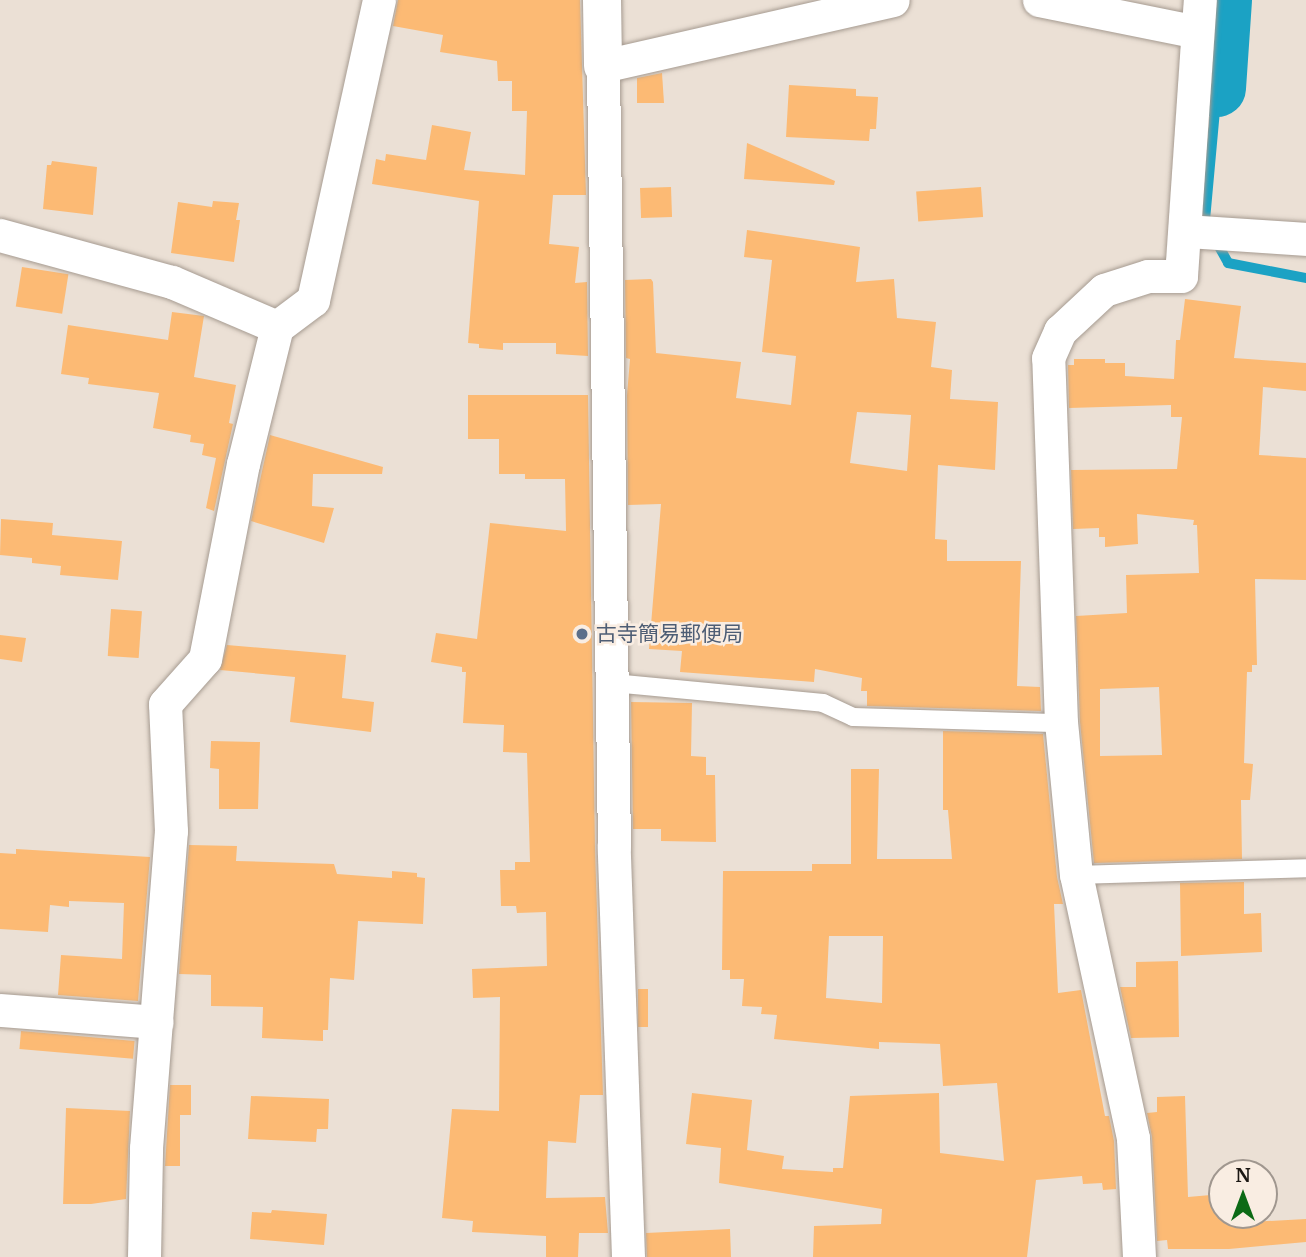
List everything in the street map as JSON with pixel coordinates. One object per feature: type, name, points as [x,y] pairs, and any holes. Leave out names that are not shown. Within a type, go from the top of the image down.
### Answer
[{"type":"street","points":[[144,1257],[146,1148],[157,1022],[159,948],[171,831],[165,704],[205,659],[243,464],[277,327],[313,300],[379,0]]},
{"type":"street","points":[[602,0],[614,847],[628,1257]]},
{"type":"street","points":[[603,66],[893,0]]},
{"type":"street","points":[[1039,0],[1199,16],[1181,276],[1148,276],[1104,290],[1060,331],[1048,358],[1061,723],[1076,875],[1133,1138],[1139,1257]]},
{"type":"street","points":[[1186,231],[1306,239]]},
{"type":"street","points":[[0,235],[172,282],[277,327]]},
{"type":"street","points":[[0,1010],[157,1022]]},
{"type":"lane","points":[[613,683],[822,703],[853,717],[1061,723]]},
{"type":"lane","points":[[1076,875],[1306,868]]},
{"type":"building","points":[[398,0],[580,0],[586,195],[553,195],[549,244],[579,247],[575,283],[587,282],[588,356],[556,354],[556,343],[503,343],[503,350],[479,348],[479,344],[468,343],[479,201],[372,184],[376,159],[385,161],[386,154],[426,160],[432,125],[471,132],[464,170],[525,175],[527,111],[512,111],[512,81],[498,81],[497,61],[440,52],[443,35],[393,26]]},
{"type":"building","points":[[662,73],[664,103],[637,103],[637,78]]},
{"type":"building","points":[[789,85],[856,89],[856,96],[878,97],[876,129],[870,129],[869,141],[786,137]]},
{"type":"building","points":[[747,143],[835,181],[834,185],[744,179]]},
{"type":"building","points":[[52,161],[97,167],[93,215],[43,209],[47,165],[51,165]]},
{"type":"building","points":[[671,187],[672,217],[641,218],[640,188]]},
{"type":"building","points":[[981,187],[983,217],[918,221],[916,192]]},
{"type":"building","points":[[213,201],[239,203],[236,220],[240,220],[234,262],[171,253],[178,202],[212,207]]},
{"type":"building","points":[[747,230],[860,247],[856,282],[894,279],[897,318],[936,322],[931,367],[952,370],[950,399],[998,402],[995,470],[938,465],[935,539],[947,540],[947,561],[1021,561],[1017,686],[1040,687],[1041,711],[867,706],[867,691],[861,691],[862,678],[815,669],[814,682],[680,672],[682,651],[649,649],[661,504],[628,505],[627,395],[630,359],[626,358],[625,280],[651,279],[653,282],[656,353],[741,362],[736,398],[791,405],[796,356],[762,352],[772,260],[744,257]],"holes":[[[857,412],[911,415],[907,471],[850,463]]]},
{"type":"building","points":[[22,267],[68,274],[62,314],[16,307]]},
{"type":"building","points":[[1185,299],[1241,306],[1234,358],[1306,363],[1306,391],[1263,387],[1259,455],[1306,458],[1306,580],[1255,579],[1257,665],[1252,665],[1252,672],[1247,672],[1244,763],[1253,764],[1250,800],[1241,800],[1242,859],[1094,863],[1080,722],[1076,616],[1127,613],[1126,575],[1199,573],[1197,525],[1193,525],[1194,520],[1137,514],[1138,544],[1105,547],[1105,537],[1099,537],[1099,528],[1073,529],[1071,470],[1177,469],[1182,417],[1171,417],[1171,405],[1069,408],[1068,365],[1074,365],[1074,359],[1105,359],[1105,363],[1125,363],[1125,376],[1174,379],[1176,340],[1180,340]],"holes":[[[1159,687],[1162,755],[1100,756],[1100,689]]]},
{"type":"building","points":[[172,312],[204,316],[194,377],[236,385],[229,423],[233,424],[214,511],[206,508],[216,458],[202,455],[204,444],[190,442],[191,435],[153,428],[159,393],[88,384],[89,378],[61,374],[68,325],[168,340]]},
{"type":"building","points":[[468,395],[588,395],[595,848],[603,1095],[580,1095],[576,1143],[548,1141],[546,1198],[605,1197],[608,1233],[579,1233],[578,1257],[546,1257],[546,1236],[472,1232],[473,1221],[442,1218],[452,1109],[499,1111],[500,997],[473,998],[472,969],[547,966],[546,912],[517,913],[516,906],[501,906],[500,870],[515,870],[515,862],[530,862],[527,753],[503,752],[504,725],[463,723],[466,672],[462,672],[462,667],[431,662],[436,633],[477,639],[490,523],[566,531],[565,479],[525,479],[525,474],[499,474],[499,439],[468,439]]},
{"type":"building","points":[[270,435],[383,467],[382,474],[313,474],[312,506],[334,508],[324,543],[251,521]]},
{"type":"building","points":[[1,519],[53,523],[52,535],[122,541],[118,580],[60,575],[61,566],[32,563],[32,558],[0,555]]},
{"type":"building","points":[[111,609],[142,611],[139,658],[108,656]]},
{"type":"building","points":[[0,635],[26,638],[22,662],[0,659]]},
{"type":"building","points":[[227,645],[346,655],[342,698],[374,702],[371,732],[290,722],[295,677],[220,670]]},
{"type":"building","points":[[631,702],[692,703],[691,756],[706,757],[706,775],[715,775],[716,842],[661,841],[661,829],[633,829]]},
{"type":"building","points":[[943,731],[1043,734],[1057,877],[1063,904],[1054,904],[1058,993],[1081,990],[1105,1116],[1109,1116],[1114,1141],[1116,1189],[1103,1190],[1102,1183],[1083,1184],[1082,1176],[1036,1180],[1027,1257],[813,1257],[814,1226],[881,1224],[882,1209],[719,1183],[721,1148],[686,1144],[692,1093],[752,1100],[747,1150],[784,1156],[782,1169],[833,1172],[833,1168],[843,1168],[850,1096],[939,1093],[940,1153],[1004,1161],[997,1083],[943,1086],[940,1044],[879,1042],[879,1049],[774,1039],[777,1015],[761,1014],[762,1007],[742,1006],[744,979],[730,979],[730,970],[722,970],[723,871],[812,871],[812,864],[851,864],[851,769],[879,769],[877,859],[952,859],[948,810],[943,810]],"holes":[[[829,936],[883,936],[882,1003],[826,998]]]},
{"type":"building","points":[[211,741],[260,742],[258,809],[219,809],[219,769],[210,768]]},
{"type":"building","points":[[189,845],[237,846],[236,861],[334,864],[337,874],[392,878],[392,871],[417,873],[417,877],[425,878],[423,924],[358,921],[354,980],[330,978],[328,1030],[323,1030],[323,1041],[262,1038],[263,1007],[211,1006],[211,975],[179,974]]},
{"type":"building","points":[[16,849],[150,857],[138,1001],[58,995],[61,955],[122,959],[124,903],[69,901],[69,907],[50,905],[48,932],[0,929],[0,853],[16,854]]},
{"type":"building","points":[[1244,882],[1244,914],[1261,913],[1262,952],[1181,956],[1180,883]]},
{"type":"building","points":[[1178,961],[1179,1037],[1131,1038],[1120,987],[1136,987],[1136,962]]},
{"type":"building","points":[[638,989],[648,989],[648,1027],[638,1027]]},
{"type":"building","points":[[21,1031],[135,1041],[133,1059],[19,1049]]},
{"type":"building","points":[[170,1085],[191,1085],[191,1115],[180,1115],[180,1166],[165,1166]]},
{"type":"building","points":[[251,1096],[329,1099],[328,1129],[317,1129],[316,1142],[248,1139]]},
{"type":"building","points":[[1185,1096],[1188,1197],[1208,1195],[1208,1229],[1278,1229],[1278,1220],[1306,1219],[1306,1242],[1229,1249],[1168,1249],[1167,1240],[1157,1241],[1152,1137],[1147,1113],[1157,1112],[1157,1097]]},
{"type":"building","points":[[66,1108],[130,1111],[126,1199],[91,1204],[63,1204]]},
{"type":"building","points":[[272,1210],[327,1214],[324,1245],[250,1239],[252,1212],[271,1213]]},
{"type":"building","points":[[730,1229],[731,1257],[647,1257],[646,1233]]},
{"type":"waterway","points":[[1217,88],[1223,0]]},
{"type":"waterway","points":[[1209,227],[1205,220],[1217,88]]},
{"type":"waterway","points":[[1216,241],[1228,263],[1306,278]]},
{"type":"place","name":"古寺簡易郵便局","points":[[582,634]]}]
